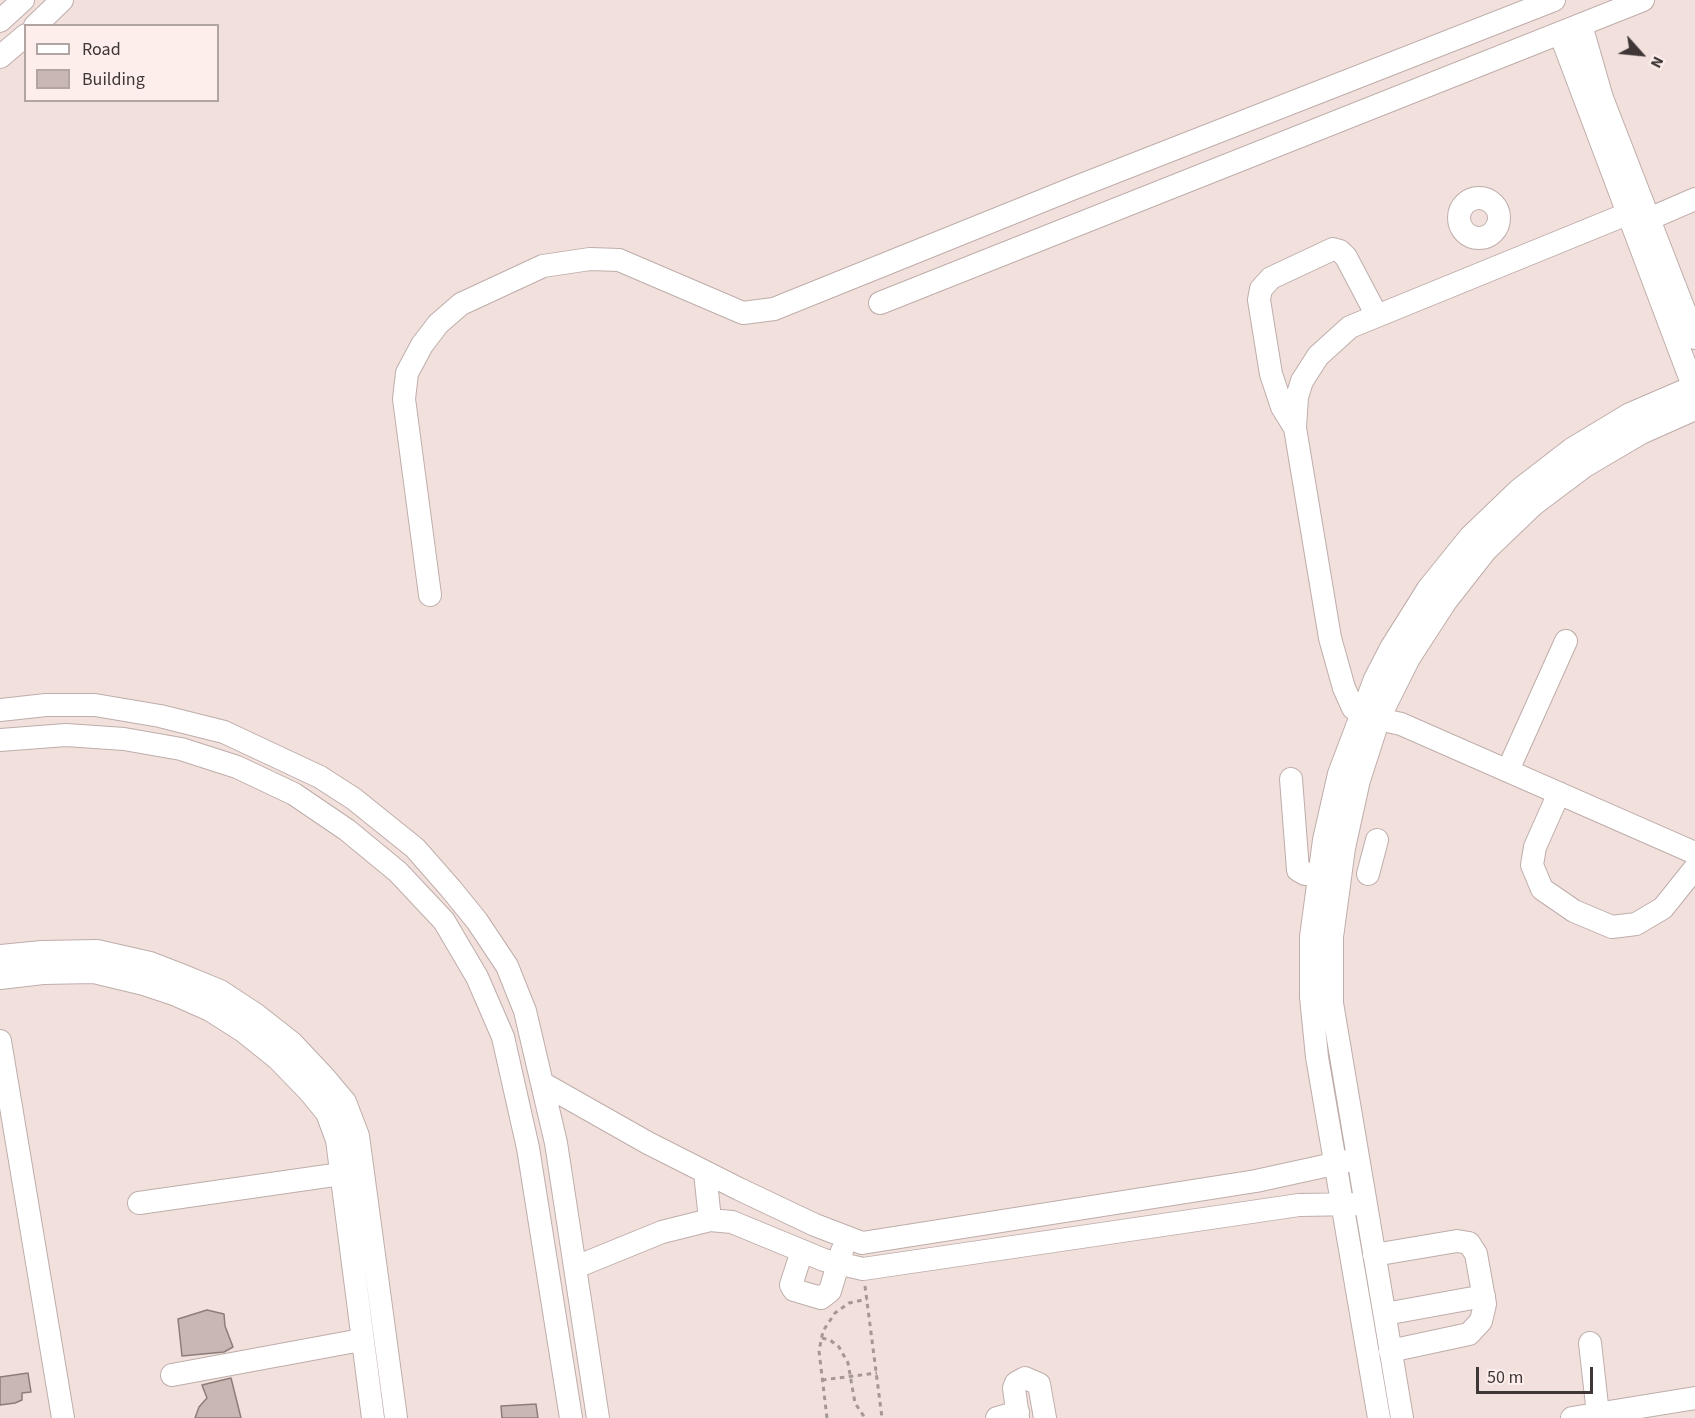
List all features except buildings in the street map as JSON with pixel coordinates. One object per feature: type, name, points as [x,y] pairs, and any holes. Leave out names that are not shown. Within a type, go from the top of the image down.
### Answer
[{"type":"street","points":[[0,21],[23,0]]},
{"type":"street","points":[[37,24],[62,0]]},
{"type":"street","points":[[430,595],[404,399],[407,373],[422,345],[438,324],[461,304],[543,266],[590,259],[619,260],[743,313],[774,309],[1074,188],[1554,0]]},
{"type":"street","points":[[880,303],[1643,0]]},
{"type":"street","points":[[1346,1161],[1330,981],[1332,937],[1344,848],[1359,780],[1375,679],[1408,618],[1448,562],[1494,513],[1545,469],[1600,431],[1630,414],[1694,388],[1602,98],[1570,29]]},
{"type":"street","points":[[0,57],[24,37]]},
{"type":"street","points":[[1695,199],[1638,216],[1496,266],[1376,314],[1350,327],[1318,356],[1302,381],[1297,397],[1295,428],[1330,638],[1351,705],[1370,716],[1401,724],[1695,853]]},
{"type":"street","points":[[1638,216],[1695,338]]},
{"type":"street","points":[[1487,238],[1496,266]]},
{"type":"street","points":[[1295,428],[1282,407],[1274,386],[1259,300],[1261,289],[1271,278],[1333,249],[1340,250],[1376,314]]},
{"type":"street","points":[[1379,1418],[1354,1204],[1346,1161],[1317,1057],[1311,997],[1311,937],[1319,873],[1330,807],[1349,742],[1393,688],[1427,629],[1465,575],[1509,527],[1533,505],[1584,466],[1641,433],[1695,409]]},
{"type":"street","points":[[1508,770],[1566,641]]},
{"type":"street","points":[[0,710],[46,705],[95,705],[160,716],[224,732],[282,758],[354,799],[415,848],[483,930],[507,966],[525,1011],[556,1143],[598,1418]]},
{"type":"street","points":[[0,741],[66,735],[124,739],[181,749],[237,767],[294,794],[347,830],[398,872],[444,921],[477,977],[503,1037],[521,1110],[571,1418]]},
{"type":"street","points":[[1291,779],[1298,870],[1305,874],[1319,873]]},
{"type":"street","points":[[1559,793],[1535,847],[1532,865],[1542,889],[1574,911],[1612,927],[1636,924],[1663,908],[1695,868]]},
{"type":"street","points":[[1344,848],[1373,856]]},
{"type":"street","points":[[0,956],[42,951],[97,951],[150,963],[220,991],[255,1014],[292,1043],[324,1077],[345,1102],[358,1136],[396,1418]]},
{"type":"street","points":[[0,978],[43,973],[94,972],[144,984],[210,1010],[278,1059],[327,1113],[337,1140],[361,1340],[373,1418]]},
{"type":"street","points":[[0,1041],[63,1418]]},
{"type":"street","points":[[542,1083],[705,1172],[846,1239],[862,1243],[1256,1180],[1346,1161]]},
{"type":"street","points":[[705,1172],[710,1220]]},
{"type":"street","points":[[139,1203],[341,1174]]},
{"type":"street","points":[[1256,1180],[1262,1211]]},
{"type":"street","points":[[576,1267],[662,1232],[710,1220],[732,1222],[838,1264],[863,1269],[1314,1204],[1354,1204]]},
{"type":"street","points":[[1354,1204],[1374,1255],[1402,1418]]},
{"type":"street","points":[[802,1251],[791,1282],[792,1288],[821,1298],[827,1295],[846,1239]]},
{"type":"street","points":[[1374,1255],[1463,1241],[1474,1248],[1484,1296],[1485,1304],[1481,1322],[1469,1334],[1390,1351]]},
{"type":"street","points":[[1385,1314],[1484,1296]]},
{"type":"street","points":[[553,1306],[581,1303]]},
{"type":"street","points":[[172,1375],[361,1340]]},
{"type":"street","points":[[1590,1343],[1598,1414]]},
{"type":"street","points":[[1011,1416],[1016,1383],[1030,1378],[1041,1389],[1045,1418]]},
{"type":"street","points":[[1572,1418],[1695,1398]]},
{"type":"path","points":[[863,1269],[882,1418]]},
{"type":"path","points":[[827,1418],[819,1351],[822,1331],[835,1313],[849,1303],[867,1299]]},
{"type":"path","points":[[821,1338],[830,1340],[839,1347],[848,1363],[855,1403],[865,1418]]},
{"type":"path","points":[[822,1380],[877,1373]]}]
